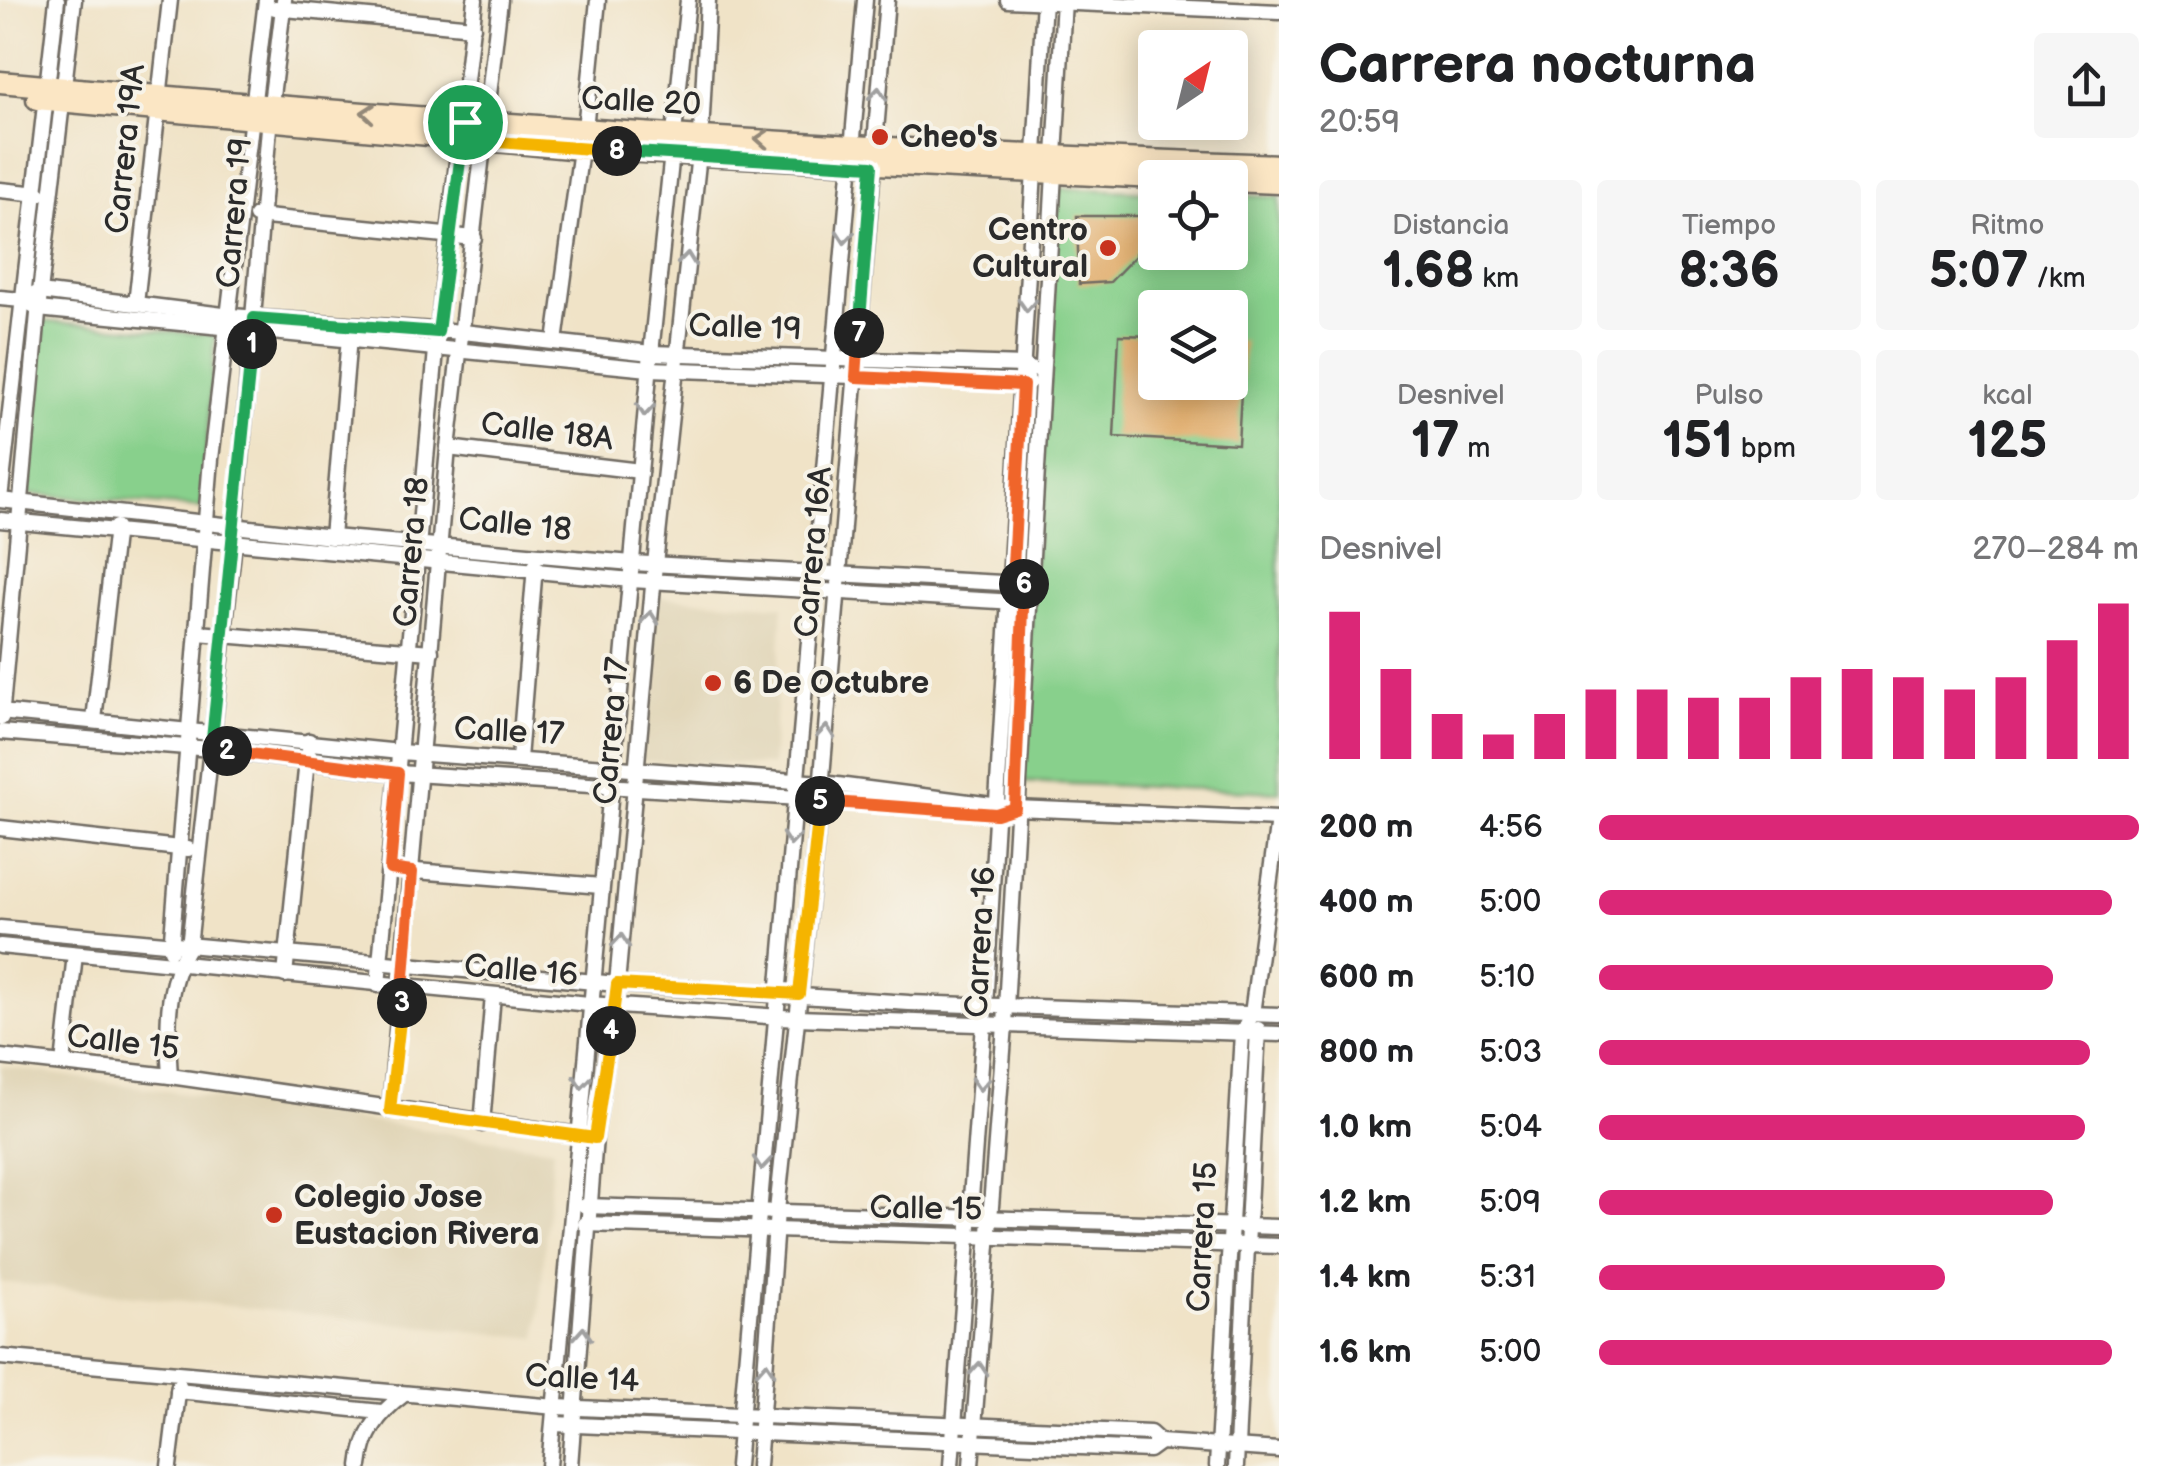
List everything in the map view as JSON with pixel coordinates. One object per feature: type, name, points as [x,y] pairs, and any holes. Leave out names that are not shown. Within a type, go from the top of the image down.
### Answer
[{"type":"street","points":[[0,733],[4,618],[18,522],[50,196],[57,0]]},
{"type":"street","points":[[0,499],[32,193],[74,0]]},
{"type":"street","name":"Carrera 19A","points":[[136,304],[170,0]]},
{"type":"street","name":"Carrera 18","points":[[378,985],[436,350],[464,130],[475,0]]},
{"type":"street","name":"Carrera 18","points":[[390,1110],[404,988],[448,448],[500,0]]},
{"type":"street","points":[[555,342],[598,0]]},
{"type":"street","name":"Carrera 17","points":[[549,1466],[650,353],[676,144],[688,0]]},
{"type":"street","name":"Carrera 17","points":[[570,1466],[592,1224],[595,1138],[615,1006],[654,572],[699,146],[708,0]]},
{"type":"street","name":"Carrera 16A","points":[[758,1466],[777,1210],[822,782],[856,377],[865,0]]},
{"type":"street","name":"Carrera 16A","points":[[737,1466],[834,359],[887,0]]},
{"type":"street","points":[[1008,0],[1279,12]]},
{"type":"street","name":"Carrera 16","points":[[951,1466],[997,808],[1041,376],[1044,1]]},
{"type":"street","name":"Carrera 16","points":[[1020,584],[1024,365],[1064,1]]},
{"type":"street","points":[[265,4],[473,27]]},
{"type":"street","name":"Carrera 19","points":[[170,1076],[166,1028],[178,964],[189,946],[254,325],[262,216],[265,4]]},
{"type":"street","name":"Carrera 19","points":[[169,944],[212,459],[242,214],[284,5]]},
{"type":"street","name":"Calle 20","points":[[0,82],[55,94]]},
{"type":"street","name":"Calle 20","points":[[0,95],[55,94],[486,132],[862,156],[1044,165],[1279,165]]},
{"type":"street","name":"Calle 20","points":[[1044,165],[1138,176]]},
{"type":"street","points":[[1248,182],[1279,183]]},
{"type":"street","points":[[0,190],[50,196]]},
{"type":"street","points":[[242,214],[474,238]]},
{"type":"street","name":"Calle 19","points":[[22,300],[40,292],[136,304],[230,323]]},
{"type":"street","name":"Calle 19","points":[[0,298],[22,300],[38,309],[254,325],[463,332],[650,353],[1024,365]]},
{"type":"street","name":"Calle 19","points":[[254,325],[348,343],[675,371],[1023,385],[1041,376]]},
{"type":"street","points":[[332,537],[350,326]]},
{"type":"street","points":[[1024,365],[1041,376]]},
{"type":"street","name":"Calle 18A","points":[[448,448],[640,471]]},
{"type":"street","name":"Calle 18","points":[[0,499],[332,537],[420,552],[440,562],[632,564],[654,572],[812,593],[1018,603]]},
{"type":"street","points":[[94,720],[117,514]]},
{"type":"street","name":"Calle 18","points":[[0,520],[234,543],[420,552],[442,546],[631,580],[654,572],[840,575],[1020,584]]},
{"type":"street","points":[[519,760],[535,563]]},
{"type":"street","name":"Carrera 16","points":[[971,1466],[1006,1025],[1018,603]]},
{"type":"street","points":[[198,632],[432,652]]},
{"type":"street","name":"Calle 17","points":[[1,712],[214,730],[423,754],[822,782],[997,808]]},
{"type":"street","name":"Calle 17","points":[[0,733],[211,749],[398,773],[635,786],[795,800],[1278,819]]},
{"type":"street","points":[[285,975],[309,740]]},
{"type":"street","name":"Carrera 15","points":[[1218,1466],[1242,1034],[1252,1014],[1278,819]]},
{"type":"street","points":[[0,828],[200,851]]},
{"type":"street","points":[[390,869],[600,886]]},
{"type":"street","name":"Calle 16","points":[[0,928],[617,984],[985,1006],[1279,1015]]},
{"type":"street","points":[[169,944],[178,964]]},
{"type":"street","name":"Calle 16","points":[[0,946],[615,1006],[797,1018],[1279,1034]]},
{"type":"street","points":[[63,1064],[76,954]]},
{"type":"street","points":[[482,1124],[493,995]]},
{"type":"street","name":"Carrera 15","points":[[1236,1466],[1260,1034],[1252,1014]]},
{"type":"street","name":"Calle 15","points":[[0,1057],[170,1076],[595,1138]]},
{"type":"street","name":"Calle 15","points":[[573,1205],[777,1210],[971,1221],[1279,1227]]},
{"type":"street","name":"Calle 15","points":[[571,1224],[1279,1246]]},
{"type":"street","name":"Calle 14","points":[[0,1357],[556,1407],[576,1415],[740,1432],[1149,1450],[1160,1442]]},
{"type":"street","points":[[168,1466],[180,1374]]},
{"type":"street","points":[[178,1392],[381,1412]]},
{"type":"street","points":[[360,1466],[362,1444],[381,1412],[403,1395]]},
{"type":"street","name":"Calle 14","points":[[554,1424],[576,1415],[740,1412],[1150,1433],[1160,1442],[1279,1450]]},
{"type":"shaded area","name":"6 De Octubre","points":[[656,597],[783,606],[772,765],[642,761]]},
{"type":"shaded area","name":"Colegio Jose Eustacion Rivera","points":[[0,1066],[553,1149],[537,1338],[0,1282]]},
{"type":"green space","points":[[1057,188],[1138,191],[1138,270],[1248,270],[1248,196],[1279,197],[1279,792],[1021,782]]},
{"type":"green space","points":[[39,321],[215,335],[202,508],[27,494]]},
{"type":"building","name":"Centro Cultural","points":[[1077,216],[1138,216],[1135,256],[1110,282],[1079,284]]},
{"type":"building","points":[[1119,335],[1138,336],[1138,400],[1241,400],[1238,444],[1114,437]]},
{"type":"place","name":"Cheo's","points":[[880,137]]},
{"type":"place","name":"Centro Cultural","points":[[1108,248]]},
{"type":"place","name":"6 De Octubre","points":[[713,683]]},
{"type":"place","name":"Colegio Jose Eustacion Rivera","points":[[274,1215]]},
{"type":"route","points":[[465,122],[487,122],[485,141],[872,166],[856,377],[1023,385],[1012,583],[1027,585],[1015,808],[996,814],[820,801],[799,994],[617,984],[595,1138],[390,1110],[412,872],[390,869],[398,773],[211,749],[254,318],[438,332],[465,122]]}]
